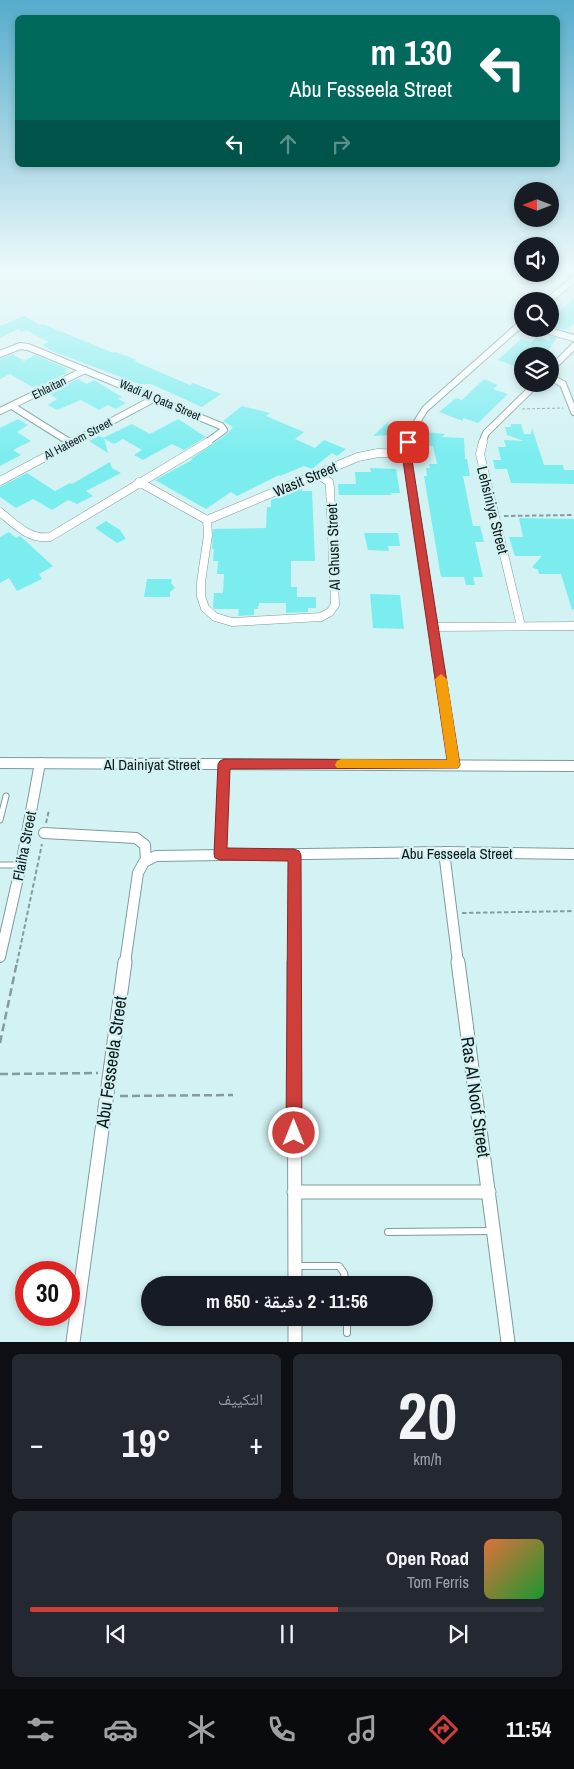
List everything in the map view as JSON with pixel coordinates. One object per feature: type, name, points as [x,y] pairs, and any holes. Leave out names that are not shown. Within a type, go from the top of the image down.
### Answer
[{"type":"street","points":[[454,765],[407,454],[412,430],[425,409],[514,330]]},
{"type":"street","points":[[559,334],[574,338]]},
{"type":"street","name":"Wadi Al Qata Street","points":[[0,354],[20,346],[28,347],[155,398],[221,426],[224,430],[222,433],[45,538],[32,536],[0,512]]},
{"type":"street","points":[[559,361],[574,346]]},
{"type":"street","name":"Ehlaitan","points":[[0,412],[86,370]]},
{"type":"street","points":[[559,382],[563,384],[573,410]]},
{"type":"street","name":"Lehsiniya Street","points":[[521,626],[480,454],[486,433],[528,392]]},
{"type":"street","name":"Al Hateem Street","points":[[0,481],[155,398]]},
{"type":"street","name":"Ehlaitan","points":[[12,406],[71,443]]},
{"type":"street","name":"Wasit Street","points":[[207,520],[366,455],[407,454]]},
{"type":"street","name":"Al Ghusn Street","points":[[207,520],[208,535],[200,597],[206,611],[222,620],[232,622],[321,617],[330,612],[335,605],[330,487],[329,482],[318,474]]},
{"type":"street","points":[[139,482],[207,520]]},
{"type":"street","points":[[433,627],[574,626]]},
{"type":"street","name":"Al Dainiyat Street","points":[[0,763],[574,766]]},
{"type":"street","name":"Flaiha Street","points":[[0,957],[21,865],[40,763]]},
{"type":"street","points":[[220,854],[224,764]]},
{"type":"street","points":[[44,833],[136,838],[145,845],[146,860]]},
{"type":"street","name":"Abu Fesseela Street","points":[[73,1342],[137,878],[139,869],[146,860],[161,855],[220,854],[294,855],[444,852],[574,854]]},
{"type":"street","name":"Ras Al Noof Street","points":[[444,852],[508,1342]]},
{"type":"street","points":[[294,855],[295,1276]]},
{"type":"street","points":[[294,1192],[489,1192]]},
{"type":"street","points":[[295,1326],[295,1342]]},
{"type":"lane","points":[[0,820],[6,796]]},
{"type":"lane","points":[[0,865],[21,865]]},
{"type":"lane","points":[[388,1232],[494,1231]]},
{"type":"lane","points":[[294,1266],[338,1266],[344,1276]]},
{"type":"lane","points":[[347,1326],[347,1334]]},
{"type":"path","points":[[512,407],[573,410]]},
{"type":"path","points":[[495,516],[574,515]]},
{"type":"path","points":[[0,1043],[49,810]]},
{"type":"path","points":[[452,913],[574,911]]},
{"type":"path","points":[[0,1074],[109,1073]]},
{"type":"path","points":[[106,1096],[233,1095]]},
{"type":"building","points":[[0,330],[17,330],[0,338]]},
{"type":"building","points":[[19,330],[57,330],[113,353],[115,352],[137,360],[134,361],[190,385],[193,383],[221,394],[202,407],[151,384],[139,384],[47,349],[49,349],[42,345],[49,342],[26,330],[22,332]]},
{"type":"building","points":[[537,337],[550,341],[550,337],[557,338],[551,347],[514,347],[514,366],[498,360],[521,339],[531,342]]},
{"type":"building","points":[[13,354],[24,361],[35,355],[68,369],[64,371],[67,373],[38,387],[36,385],[32,387],[10,374],[0,379],[0,359]]},
{"type":"building","points":[[78,379],[87,384],[94,380],[122,397],[118,399],[126,403],[116,409],[108,405],[99,410],[81,400],[57,410],[48,405],[57,399],[48,393]]},
{"type":"building","points":[[484,379],[498,385],[493,389],[508,394],[478,423],[463,418],[463,421],[439,412],[456,398],[462,400]]},
{"type":"building","points":[[242,406],[270,413],[266,416],[304,432],[295,439],[315,448],[324,440],[346,449],[337,456],[332,453],[312,469],[304,466],[279,475],[237,496],[231,492],[206,509],[155,480],[192,460],[227,434],[233,427],[223,421]]},
{"type":"building","points":[[18,419],[28,425],[17,432],[31,441],[13,450],[21,455],[0,466],[0,428]]},
{"type":"building","points":[[178,419],[206,437],[184,450],[172,444],[143,460],[134,455],[142,450],[123,439],[114,444],[103,438],[132,424],[150,434]]},
{"type":"building","points":[[388,422],[390,435],[373,436]]},
{"type":"building","points":[[511,424],[521,424],[524,434],[531,434],[532,428],[544,465],[563,465],[564,470],[574,470],[574,484],[511,483],[507,469],[495,469],[493,460],[501,460],[498,447],[506,447],[504,440],[524,441],[507,435],[505,427],[511,427]]},
{"type":"building","points":[[426,432],[445,434],[442,437],[464,438],[465,459],[467,459],[470,476],[463,476],[473,526],[480,526],[484,542],[475,542],[483,577],[473,577],[475,585],[466,585],[464,577],[441,577],[424,476],[427,476],[426,468],[430,468],[429,464],[437,464],[433,446],[420,445]]},
{"type":"building","points":[[99,436],[104,438],[108,453],[89,441]]},
{"type":"building","points":[[110,462],[112,468],[121,473],[86,491],[93,496],[77,504],[68,500],[52,510],[33,499],[16,508],[0,497],[0,487],[27,473],[55,491],[70,483],[72,484]]},
{"type":"building","points":[[370,468],[396,469],[400,493],[391,493],[392,495],[339,495],[338,484],[356,484],[355,472],[371,472]]},
{"type":"building","points":[[302,489],[302,491],[312,491],[315,561],[291,561],[291,587],[297,587],[297,597],[316,597],[316,608],[308,608],[308,612],[286,613],[286,603],[259,603],[258,609],[254,609],[254,615],[238,616],[239,609],[214,609],[214,593],[223,593],[224,574],[217,574],[218,561],[213,561],[213,529],[266,528],[267,507],[271,507],[271,500]]},
{"type":"building","points":[[519,518],[574,519],[574,609],[572,610],[561,574],[539,574],[538,570],[532,567],[542,556],[515,556],[509,537],[523,537]]},
{"type":"building","points":[[106,521],[120,530],[126,539],[117,543],[95,528]]},
{"type":"building","points":[[9,532],[16,538],[20,536],[53,566],[39,574],[42,579],[17,591],[9,578],[0,583],[0,537]]},
{"type":"building","points":[[364,533],[398,533],[400,546],[388,546],[389,551],[368,550]]},
{"type":"building","points":[[147,579],[172,579],[171,583],[175,588],[170,592],[170,597],[144,597]]},
{"type":"building","points":[[370,594],[400,595],[404,629],[373,628]]},
{"type":"slow traffic","points":[[341,765],[454,765],[441,679]]},
{"type":"route","points":[[294,1133],[294,855],[220,854],[224,764],[454,765],[407,454],[408,442]]}]
